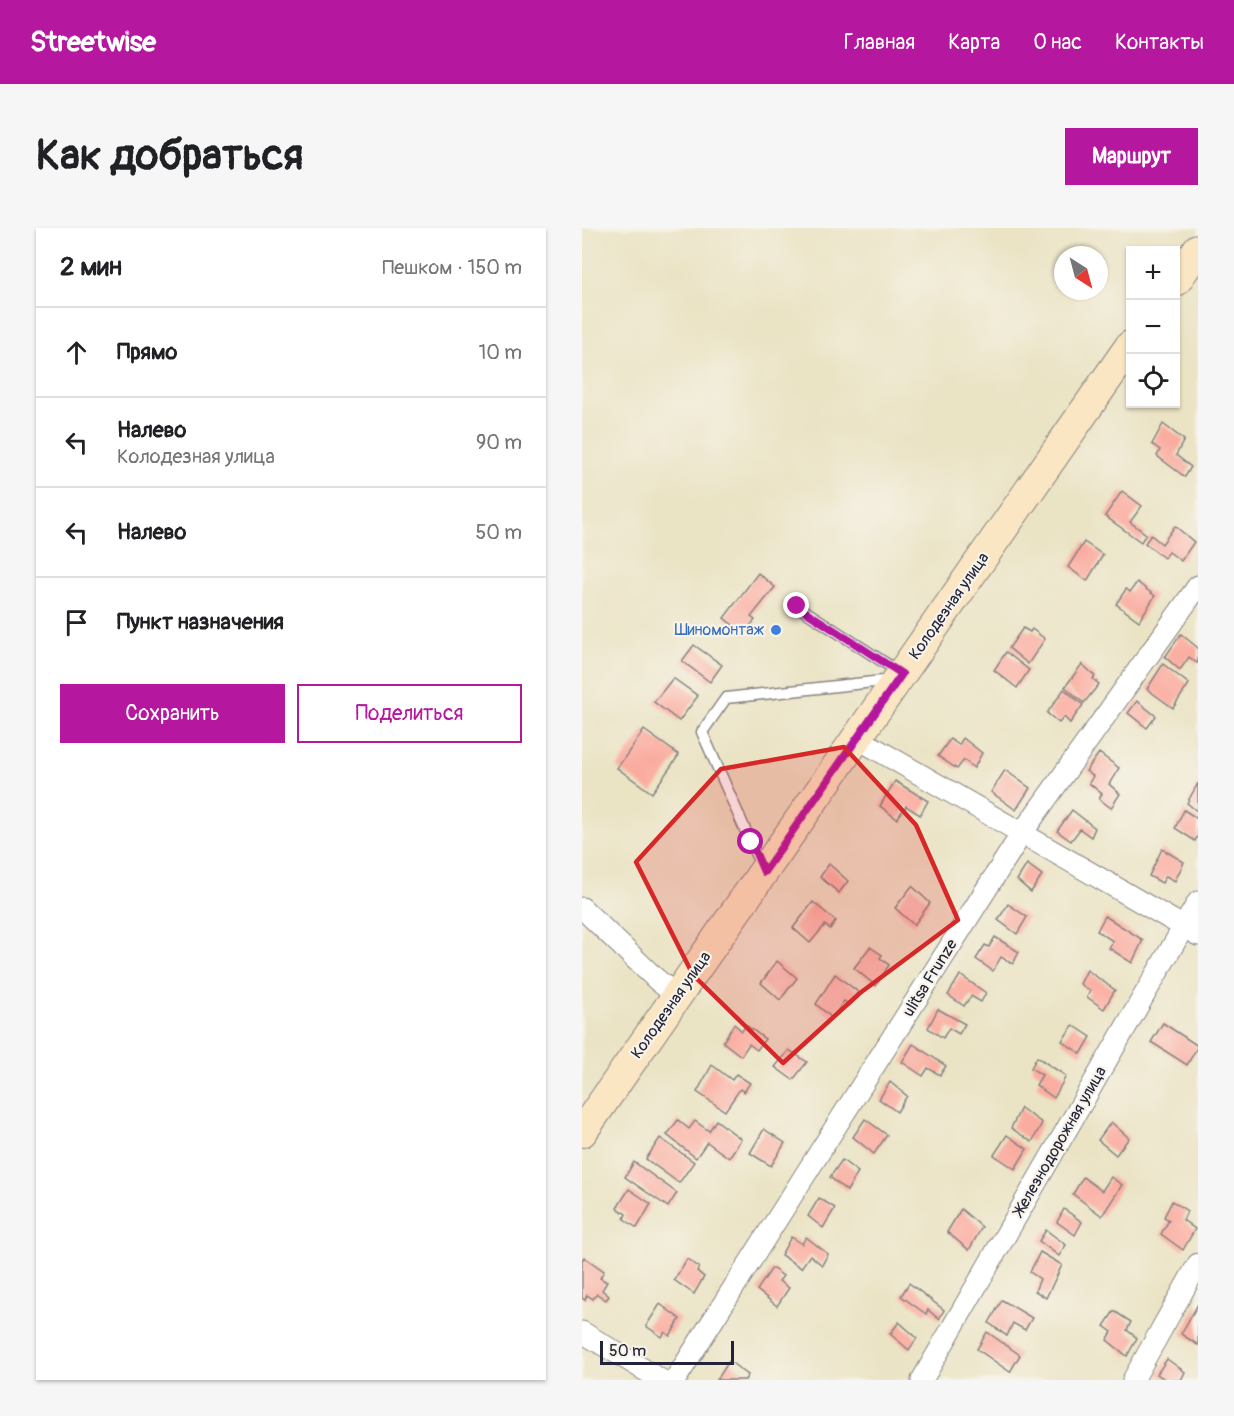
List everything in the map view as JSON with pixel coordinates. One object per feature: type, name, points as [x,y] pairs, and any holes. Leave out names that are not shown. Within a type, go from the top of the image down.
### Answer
[{"type":"main road","points":[[1180,275],[1198,250]]},
{"type":"main road","name":"Колодезная улица","points":[[582,1132],[1126,352]]},
{"type":"street","name":"ulitsa Frunze","points":[[675,1380],[1022,833],[1198,586]]},
{"type":"street","points":[[857,738],[1191,931]]},
{"type":"street","name":"Железнодорожная улица","points":[[922,1380],[1191,931],[1198,902]]},
{"type":"street","points":[[582,908],[677,996]]},
{"type":"street","points":[[1133,1380],[1198,1264]]},
{"type":"street","points":[[582,1332],[661,1380]]},
{"type":"lane","points":[[797,606],[900,677]]},
{"type":"lane","points":[[764,872],[702,732],[726,698],[900,677]]},
{"type":"highlighted area","points":[[844,747],[916,825],[958,920],[860,993],[783,1063],[693,975],[636,862],[721,769]]},
{"type":"building","points":[[1163,424],[1184,440],[1176,455],[1191,467],[1185,477],[1157,456],[1160,450],[1152,444]]},
{"type":"building","points":[[1122,491],[1142,506],[1130,522],[1146,534],[1141,542],[1105,516]]},
{"type":"building","points":[[1175,526],[1194,542],[1181,561],[1169,552],[1164,558],[1145,543],[1151,535],[1162,544]]},
{"type":"building","points":[[1084,542],[1103,555],[1087,581],[1068,567]]},
{"type":"building","points":[[758,573],[775,587],[751,617],[755,620],[744,634],[724,618]]},
{"type":"building","points":[[1137,582],[1155,596],[1139,621],[1116,604],[1126,589],[1130,592]]},
{"type":"building","points":[[1023,628],[1030,632],[1032,629],[1045,639],[1028,664],[1009,648]]},
{"type":"building","points":[[1181,634],[1198,648],[1198,661],[1197,663],[1189,657],[1180,670],[1165,657]]},
{"type":"building","points":[[694,645],[722,665],[710,682],[682,661]]},
{"type":"building","points":[[1006,652],[1029,670],[1017,688],[994,670]]},
{"type":"building","points":[[1082,664],[1095,676],[1093,679],[1099,684],[1084,703],[1065,687]]},
{"type":"building","points":[[1163,664],[1189,684],[1173,708],[1147,689]]},
{"type":"building","points":[[673,678],[698,696],[679,721],[654,702]]},
{"type":"building","points":[[1064,689],[1083,705],[1070,723],[1064,717],[1059,723],[1047,713]]},
{"type":"building","points":[[1137,701],[1156,716],[1147,728],[1128,713]]},
{"type":"building","points":[[644,730],[679,755],[652,793],[617,768]]},
{"type":"building","points":[[963,738],[982,753],[974,768],[964,760],[957,769],[938,756],[950,739],[959,745]]},
{"type":"building","points":[[1099,753],[1119,768],[1109,784],[1120,794],[1111,808],[1099,799],[1102,794],[1089,783],[1093,776],[1086,771]]},
{"type":"building","points":[[1005,770],[1030,788],[1016,810],[991,792]]},
{"type":"building","points":[[895,781],[928,801],[920,815],[906,806],[897,819],[880,806]]},
{"type":"building","points":[[1198,783],[1198,812],[1187,803]]},
{"type":"building","points":[[1072,810],[1095,828],[1091,837],[1080,829],[1071,841],[1057,831]]},
{"type":"building","points":[[1184,810],[1198,819],[1198,836],[1195,841],[1175,828]]},
{"type":"building","points":[[1162,849],[1184,862],[1175,881],[1166,876],[1162,883],[1149,876]]},
{"type":"building","points":[[829,864],[848,881],[839,893],[820,877]]},
{"type":"building","points":[[1027,864],[1042,875],[1031,892],[1017,880]]},
{"type":"building","points":[[912,886],[930,903],[914,925],[895,908]]},
{"type":"building","points":[[813,902],[836,921],[830,929],[825,925],[810,943],[793,928]]},
{"type":"building","points":[[1008,904],[1027,917],[1017,934],[998,920]]},
{"type":"building","points":[[1105,916],[1143,940],[1132,963],[1109,948],[1113,941],[1097,931]]},
{"type":"building","points":[[995,937],[1019,952],[1013,964],[1001,957],[993,971],[976,959],[985,945],[989,947]]},
{"type":"building","points":[[870,947],[882,955],[880,958],[889,965],[876,986],[854,968]]},
{"type":"building","points":[[777,961],[797,978],[780,1000],[761,983]]},
{"type":"building","points":[[1087,970],[1115,990],[1104,1009],[1087,997],[1090,991],[1080,984]]},
{"type":"building","points":[[835,974],[858,992],[850,1005],[844,1001],[832,1018],[816,1004]]},
{"type":"building","points":[[960,975],[986,993],[981,1002],[971,996],[964,1006],[948,995]]},
{"type":"building","points":[[938,1009],[965,1024],[959,1034],[949,1028],[943,1038],[928,1028]]},
{"type":"building","points":[[1163,1023],[1198,1046],[1187,1065],[1151,1042]]},
{"type":"building","points":[[734,1024],[742,1031],[746,1025],[765,1039],[757,1050],[749,1044],[741,1056],[723,1042]]},
{"type":"building","points":[[1073,1025],[1091,1037],[1081,1054],[1062,1041]]},
{"type":"building","points":[[913,1044],[946,1066],[940,1075],[928,1068],[923,1076],[902,1062]]},
{"type":"building","points":[[789,1050],[807,1062],[793,1080],[775,1067]]},
{"type":"building","points":[[1037,1057],[1066,1076],[1054,1098],[1036,1085],[1042,1075],[1031,1068]]},
{"type":"building","points":[[712,1065],[732,1080],[736,1074],[750,1083],[744,1092],[740,1089],[725,1111],[697,1092]]},
{"type":"building","points":[[890,1082],[907,1096],[897,1112],[879,1099]]},
{"type":"building","points":[[1021,1108],[1042,1123],[1032,1142],[1011,1128]]},
{"type":"building","points":[[865,1119],[887,1135],[874,1154],[853,1137]]},
{"type":"building","points":[[678,1120],[689,1129],[695,1121],[709,1131],[716,1120],[741,1139],[729,1158],[707,1142],[696,1158],[667,1135]]},
{"type":"building","points":[[1111,1122],[1129,1138],[1116,1155],[1098,1140]]},
{"type":"building","points":[[764,1129],[785,1143],[771,1166],[750,1153]]},
{"type":"building","points":[[1007,1135],[1027,1149],[1015,1169],[994,1155]]},
{"type":"building","points":[[660,1138],[694,1162],[679,1183],[646,1159]]},
{"type":"building","points":[[842,1160],[858,1172],[847,1191],[830,1177]]},
{"type":"building","points":[[634,1162],[677,1193],[668,1207],[625,1177]]},
{"type":"building","points":[[1083,1177],[1102,1191],[1111,1177],[1122,1185],[1102,1216],[1073,1194]]},
{"type":"building","points":[[629,1189],[651,1204],[637,1228],[624,1219],[626,1214],[617,1208]]},
{"type":"building","points":[[819,1198],[835,1208],[823,1228],[808,1216]]},
{"type":"building","points":[[1172,1201],[1187,1211],[1183,1220],[1195,1229],[1183,1250],[1161,1234],[1169,1220],[1164,1217]]},
{"type":"building","points":[[961,1209],[982,1227],[969,1250],[947,1232]]},
{"type":"building","points":[[1064,1209],[1082,1222],[1075,1235],[1057,1222]]},
{"type":"building","points":[[1046,1230],[1066,1245],[1059,1256],[1039,1241]]},
{"type":"building","points":[[791,1237],[802,1244],[806,1237],[828,1254],[822,1265],[810,1255],[801,1268],[781,1255]]},
{"type":"building","points":[[1040,1252],[1062,1265],[1046,1298],[1035,1291],[1040,1279],[1030,1272]]},
{"type":"building","points":[[584,1257],[604,1271],[600,1278],[607,1282],[602,1290],[609,1296],[606,1300],[597,1294],[593,1299],[587,1295],[585,1300],[582,1298],[582,1260]]},
{"type":"building","points":[[687,1259],[699,1267],[697,1271],[704,1277],[694,1294],[674,1280]]},
{"type":"building","points":[[772,1268],[783,1276],[779,1281],[789,1288],[777,1306],[757,1290]]},
{"type":"building","points":[[909,1283],[944,1310],[939,1319],[928,1310],[926,1314],[901,1296]]},
{"type":"building","points":[[1002,1300],[1032,1318],[1025,1330],[1013,1323],[1007,1336],[989,1323]]},
{"type":"building","points":[[660,1304],[680,1319],[670,1336],[665,1332],[662,1337],[646,1326]]},
{"type":"building","points":[[1198,1304],[1198,1345],[1181,1334]]},
{"type":"building","points":[[1114,1311],[1131,1322],[1127,1330],[1137,1338],[1127,1356],[1107,1340],[1112,1332],[1104,1326]]},
{"type":"building","points":[[899,1322],[917,1338],[909,1350],[890,1334]]},
{"type":"building","points":[[987,1332],[1020,1355],[1010,1372],[977,1349]]},
{"type":"building","points":[[1167,1359],[1185,1372],[1181,1380],[1166,1380],[1157,1374]]},
{"type":"building","points":[[729,1361],[748,1375],[745,1380],[717,1380]]},
{"type":"place","name":"Шиномонтаж","points":[[776,630]]},
{"type":"route","points":[[751,842],[764,872],[902,674],[797,606]]}]
